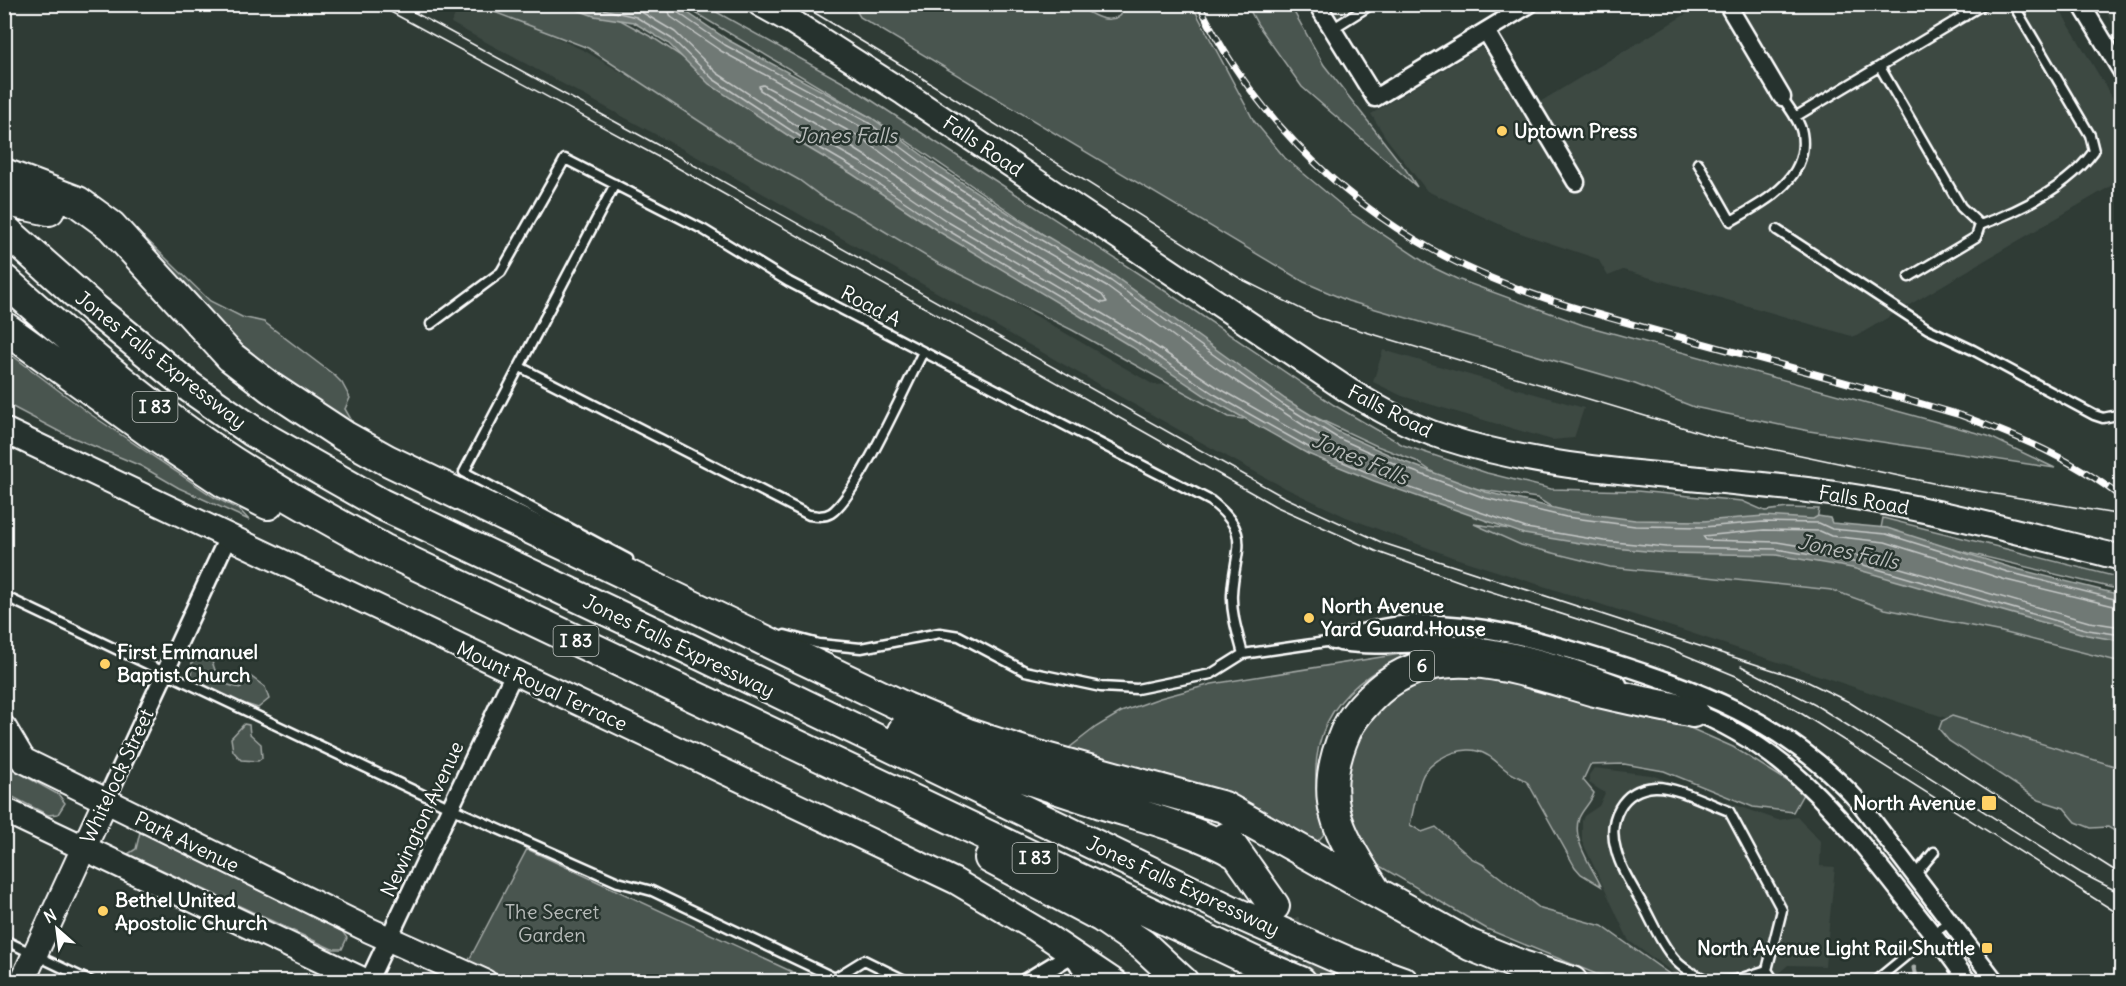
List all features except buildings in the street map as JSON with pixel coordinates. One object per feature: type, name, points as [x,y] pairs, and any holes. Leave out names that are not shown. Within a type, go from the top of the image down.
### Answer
[{"type":"highway","points":[[4,174],[78,202],[111,226],[197,323]]},
{"type":"highway","points":[[4,200],[68,216],[106,237],[257,379],[387,460],[906,708],[968,734],[1102,775],[1224,807],[1470,945],[1522,966],[1572,981]]},
{"type":"highway","name":"Jones Falls Expressway","points":[[4,229],[110,323],[191,388],[254,432],[403,516],[689,649],[1236,913],[1350,963],[1403,981]]},
{"type":"highway","name":"Jones Falls Expressway","points":[[4,280],[72,340],[169,418],[299,503],[382,549],[1265,967],[1301,981]]},
{"type":"highway","points":[[4,327],[224,482],[254,498],[382,549]]},
{"type":"highway","points":[[689,649],[790,680],[937,747],[1072,793],[1165,821],[1215,841],[1238,854]]},
{"type":"highway","name":"6","points":[[1376,892],[1339,829],[1334,811],[1334,767],[1347,728],[1362,705],[1399,676],[1436,662],[1463,661],[1498,665],[1619,697],[1693,712]]},
{"type":"highway","points":[[769,732],[991,859],[1102,917],[1143,945],[1183,981]]},
{"type":"highway","points":[[1183,797],[1210,819],[1238,854],[1274,906]]},
{"type":"street","name":"Falls Road","points":[[760,4],[791,21],[904,93],[1349,391],[1388,414],[1442,437],[1530,458],[1592,468],[1830,493],[1949,516],[2121,558]]},
{"type":"street","points":[[1317,4],[1375,98],[1530,4]]},
{"type":"street","points":[[1727,4],[1782,97]]},
{"type":"street","points":[[2081,4],[2121,72]]},
{"type":"street","points":[[1486,31],[1576,182]]},
{"type":"street","name":"Mount Royal Terrace","points":[[4,430],[955,881],[1036,929],[1115,981]]},
{"type":"street","name":"Whitelock Street","points":[[22,981],[228,537]]},
{"type":"street","points":[[1334,642],[1410,624],[1443,624],[1501,630],[1704,693],[1754,717],[1820,763],[1858,801],[1996,981]]},
{"type":"street","points":[[1334,642],[1370,646],[1442,643],[1530,655],[1594,675],[1693,712],[1766,750],[1821,796],[1865,846],[1967,980]]},
{"type":"street","name":"Newington Avenue","points":[[368,981],[514,673]]},
{"type":"street","name":"Park Avenue","points":[[4,728],[23,760],[388,939],[484,981]]},
{"type":"street","points":[[4,810],[368,981]]},
{"type":"street","points":[[1026,981],[1072,954]]},
{"type":"street","name":"Mount Royal Terrace","points":[[1072,954],[1089,981]]},
{"type":"lane","points":[[1332,29],[1371,4]]},
{"type":"lane","points":[[1957,4],[1965,16]]},
{"type":"lane","points":[[1795,117],[1984,4]]},
{"type":"lane","points":[[1980,225],[2015,212],[2082,167],[2094,151],[2090,135],[2013,4]]},
{"type":"lane","points":[[1880,67],[1961,207],[1980,225]]},
{"type":"lane","points":[[1698,163],[1731,221],[1772,197],[1790,181],[1799,162],[1803,145],[1802,132],[1782,97]]},
{"type":"lane","name":"Road A","points":[[431,324],[501,272],[566,159],[704,230],[789,282],[1211,501],[1233,523],[1239,541],[1232,595],[1243,654]]},
{"type":"lane","points":[[615,184],[464,472],[633,561]]},
{"type":"lane","points":[[1910,277],[1976,237],[1980,225]]},
{"type":"lane","points":[[1777,230],[1928,329],[1973,350],[2094,415],[2103,418],[2121,414]]},
{"type":"lane","points":[[520,367],[809,515],[820,517],[833,512],[851,492],[923,352]]},
{"type":"lane","points":[[4,596],[451,808],[618,882],[652,891],[835,978],[864,960],[909,981]]},
{"type":"lane","points":[[746,620],[756,625]]},
{"type":"lane","points":[[773,631],[819,644],[861,648],[940,633],[959,636],[1025,671],[1101,687],[1137,688],[1210,674],[1243,654],[1334,642]]},
{"type":"lane","points":[[1658,787],[1729,811],[1782,910],[1767,970],[1736,980],[1713,981],[1698,976],[1678,962],[1662,941],[1622,865],[1614,834],[1616,811],[1625,799],[1639,790],[1658,787]]},
{"type":"lane","points":[[1915,875],[1934,852]]},
{"type":"lane","points":[[1874,981],[1950,920]]},
{"type":"lane","points":[[4,940],[92,981]]},
{"type":"lane","points":[[1885,981],[1895,963]]},
{"type":"lane","points":[[1767,970],[1775,981]]},
{"type":"shaded area","points":[[460,5],[491,7],[585,51],[1154,385],[1172,384],[1210,399],[1308,454],[1374,481],[1524,534],[1801,576],[2121,657],[2121,776],[1691,633],[1452,557],[1346,517],[1281,486],[1179,430],[732,176],[451,23]]},
{"type":"shaded area","points":[[1329,5],[1371,5],[1340,23]]},
{"type":"shaded area","points":[[1701,5],[2057,5],[2121,112],[2121,180],[1855,337],[1623,270],[1608,276],[1598,259],[1514,231],[1427,191],[1386,138],[1371,114],[1491,41],[1533,106]]},
{"type":"shaded area","points":[[2102,5],[2121,5],[2121,38]]},
{"type":"shaded area","points":[[1383,350],[1584,408],[1574,438],[1552,440],[1402,396],[1373,382]]},
{"type":"shaded area","points":[[1594,768],[1651,775],[1778,820],[1797,817],[1821,842],[1820,866],[1835,867],[1825,966],[1788,965],[1770,981],[1686,982],[1629,941],[1582,841],[1584,816],[1599,806],[1605,793],[1589,783],[1589,775]]},
{"type":"green space","points":[[476,5],[593,5],[655,39],[1245,408],[1243,419],[1229,417],[1072,330],[939,264],[731,142],[588,48]]},
{"type":"green space","points":[[682,5],[704,5],[851,87],[1162,289],[1334,405],[1403,445],[1487,473],[1551,489],[1637,491],[1742,501],[1765,511],[1788,508],[1819,509],[1811,549],[2088,628],[2121,642],[2121,662],[2002,632],[1885,609],[1832,590],[1610,567],[1521,545],[1474,524],[1559,536],[1562,521],[1550,506],[1537,498],[1462,487],[1440,477],[1416,461],[1377,446],[1274,398],[1111,281],[886,127]]},
{"type":"green space","points":[[853,5],[1076,5],[1097,17],[1108,19],[1120,16],[1125,5],[1192,5],[1254,121],[1285,158],[1352,214],[1432,267],[1457,279],[1583,325],[1988,436],[2055,468],[1809,431],[1694,407],[1635,384],[1348,301],[1304,282],[860,17]]},
{"type":"green space","points":[[1247,5],[1290,5],[1324,65],[1417,187],[1302,87],[1258,25]]},
{"type":"green space","points":[[141,237],[144,237],[210,301],[242,317],[264,322],[334,375],[342,383],[350,398],[345,409],[356,428],[287,382],[231,336]]},
{"type":"green space","points":[[4,337],[8,340],[5,347],[9,353],[90,414],[214,497],[240,510],[249,520],[179,488],[141,466],[60,432],[5,403]]},
{"type":"green space","points":[[1883,518],[2121,578],[2121,590],[1944,547],[1890,538],[1881,528]]},
{"type":"green space","points":[[204,652],[210,658],[218,678],[223,682],[241,688],[240,677],[250,676],[265,687],[269,699],[258,708],[230,699],[191,678],[192,662]]},
{"type":"green space","points":[[1413,652],[1383,666],[1359,683],[1341,702],[1327,723],[1319,746],[1316,772],[1318,801],[1325,833],[1316,843],[1241,799],[1077,753],[1069,748],[1096,727],[1121,712],[1160,698],[1212,684]]},
{"type":"green space","points":[[1453,669],[1681,724],[1733,747],[1789,782],[1803,794],[1793,812],[1753,807],[1664,771],[1624,764],[1590,765],[1583,780],[1594,793],[1579,818],[1577,826],[1580,844],[1601,886],[1581,874],[1575,867],[1528,783],[1490,757],[1470,750],[1453,753],[1438,760],[1422,776],[1410,825],[1422,832],[1436,827],[1471,858],[1484,865],[1541,909],[1602,926],[1679,981],[1633,981],[1596,974],[1487,929],[1376,864],[1353,836],[1343,801],[1355,737],[1395,690]]},
{"type":"green space","points":[[1952,716],[2121,768],[2121,835],[2108,827],[2091,828],[2076,822],[2064,808],[2039,800],[1949,741],[1939,729],[1942,721]]},
{"type":"green space","points":[[244,724],[249,725],[250,734],[261,744],[262,758],[258,761],[241,760],[233,751],[231,738]]},
{"type":"green space","points":[[5,753],[14,770],[59,795],[65,803],[58,814],[48,815],[5,793]]},
{"type":"green space","points":[[140,832],[342,931],[347,938],[342,949],[332,949],[128,854],[136,849]]},
{"type":"green space","name":"The Secret Garden","points":[[527,849],[812,981],[514,981],[468,962]]},
{"type":"water","name":"Jones Falls","points":[[564,5],[676,5],[728,40],[872,118],[940,168],[1022,222],[1114,276],[1285,399],[1339,432],[1405,462],[1486,492],[1567,511],[1635,520],[1703,521],[1764,516],[1813,519],[1818,516],[1830,518],[1832,523],[1887,528],[2009,567],[2121,595],[2121,641],[2087,635],[1852,568],[1776,555],[1666,553],[1604,547],[1524,534],[1374,481],[1308,454],[1210,399],[1132,347],[941,233],[709,84],[668,43],[633,22],[594,16]]},
{"type":"waterway","points":[[1914,968],[1917,982]]},
{"type":"tunnel","points":[[1285,924],[1318,982]]},
{"type":"tram line","points":[[376,4],[662,159],[1275,506],[1378,552],[1464,583],[1668,648],[1736,676],[1799,712],[2122,916]]},
{"type":"tram line","points":[[399,4],[667,150],[1282,496],[1383,543],[1804,680],[1849,702],[2122,875]]},
{"type":"tram line","points":[[800,4],[1241,279],[1319,318],[1715,437],[1942,485],[2122,515]]},
{"type":"tram line","points":[[1741,666],[1817,706],[2081,873],[2122,894]]},
{"type":"railway","points":[[1199,4],[1242,78],[1268,113],[1297,145],[1362,203],[1433,250],[1491,278],[1552,300],[1960,415],[2003,431],[2065,460],[2122,498]]},
{"type":"place","name":"Uptown Press","points":[[1502,131]]},
{"type":"place","name":"North Avenue Yard Guard House","points":[[1309,618]]},
{"type":"place","name":"First Emmanuel Baptist Church","points":[[105,664]]},
{"type":"place","name":"North Avenue","points":[[1989,803]]},
{"type":"place","name":"Bethel United Apostolic Church","points":[[103,911]]},
{"type":"place","name":"North Avenue Light Rail Shuttle","points":[[1987,948]]}]
